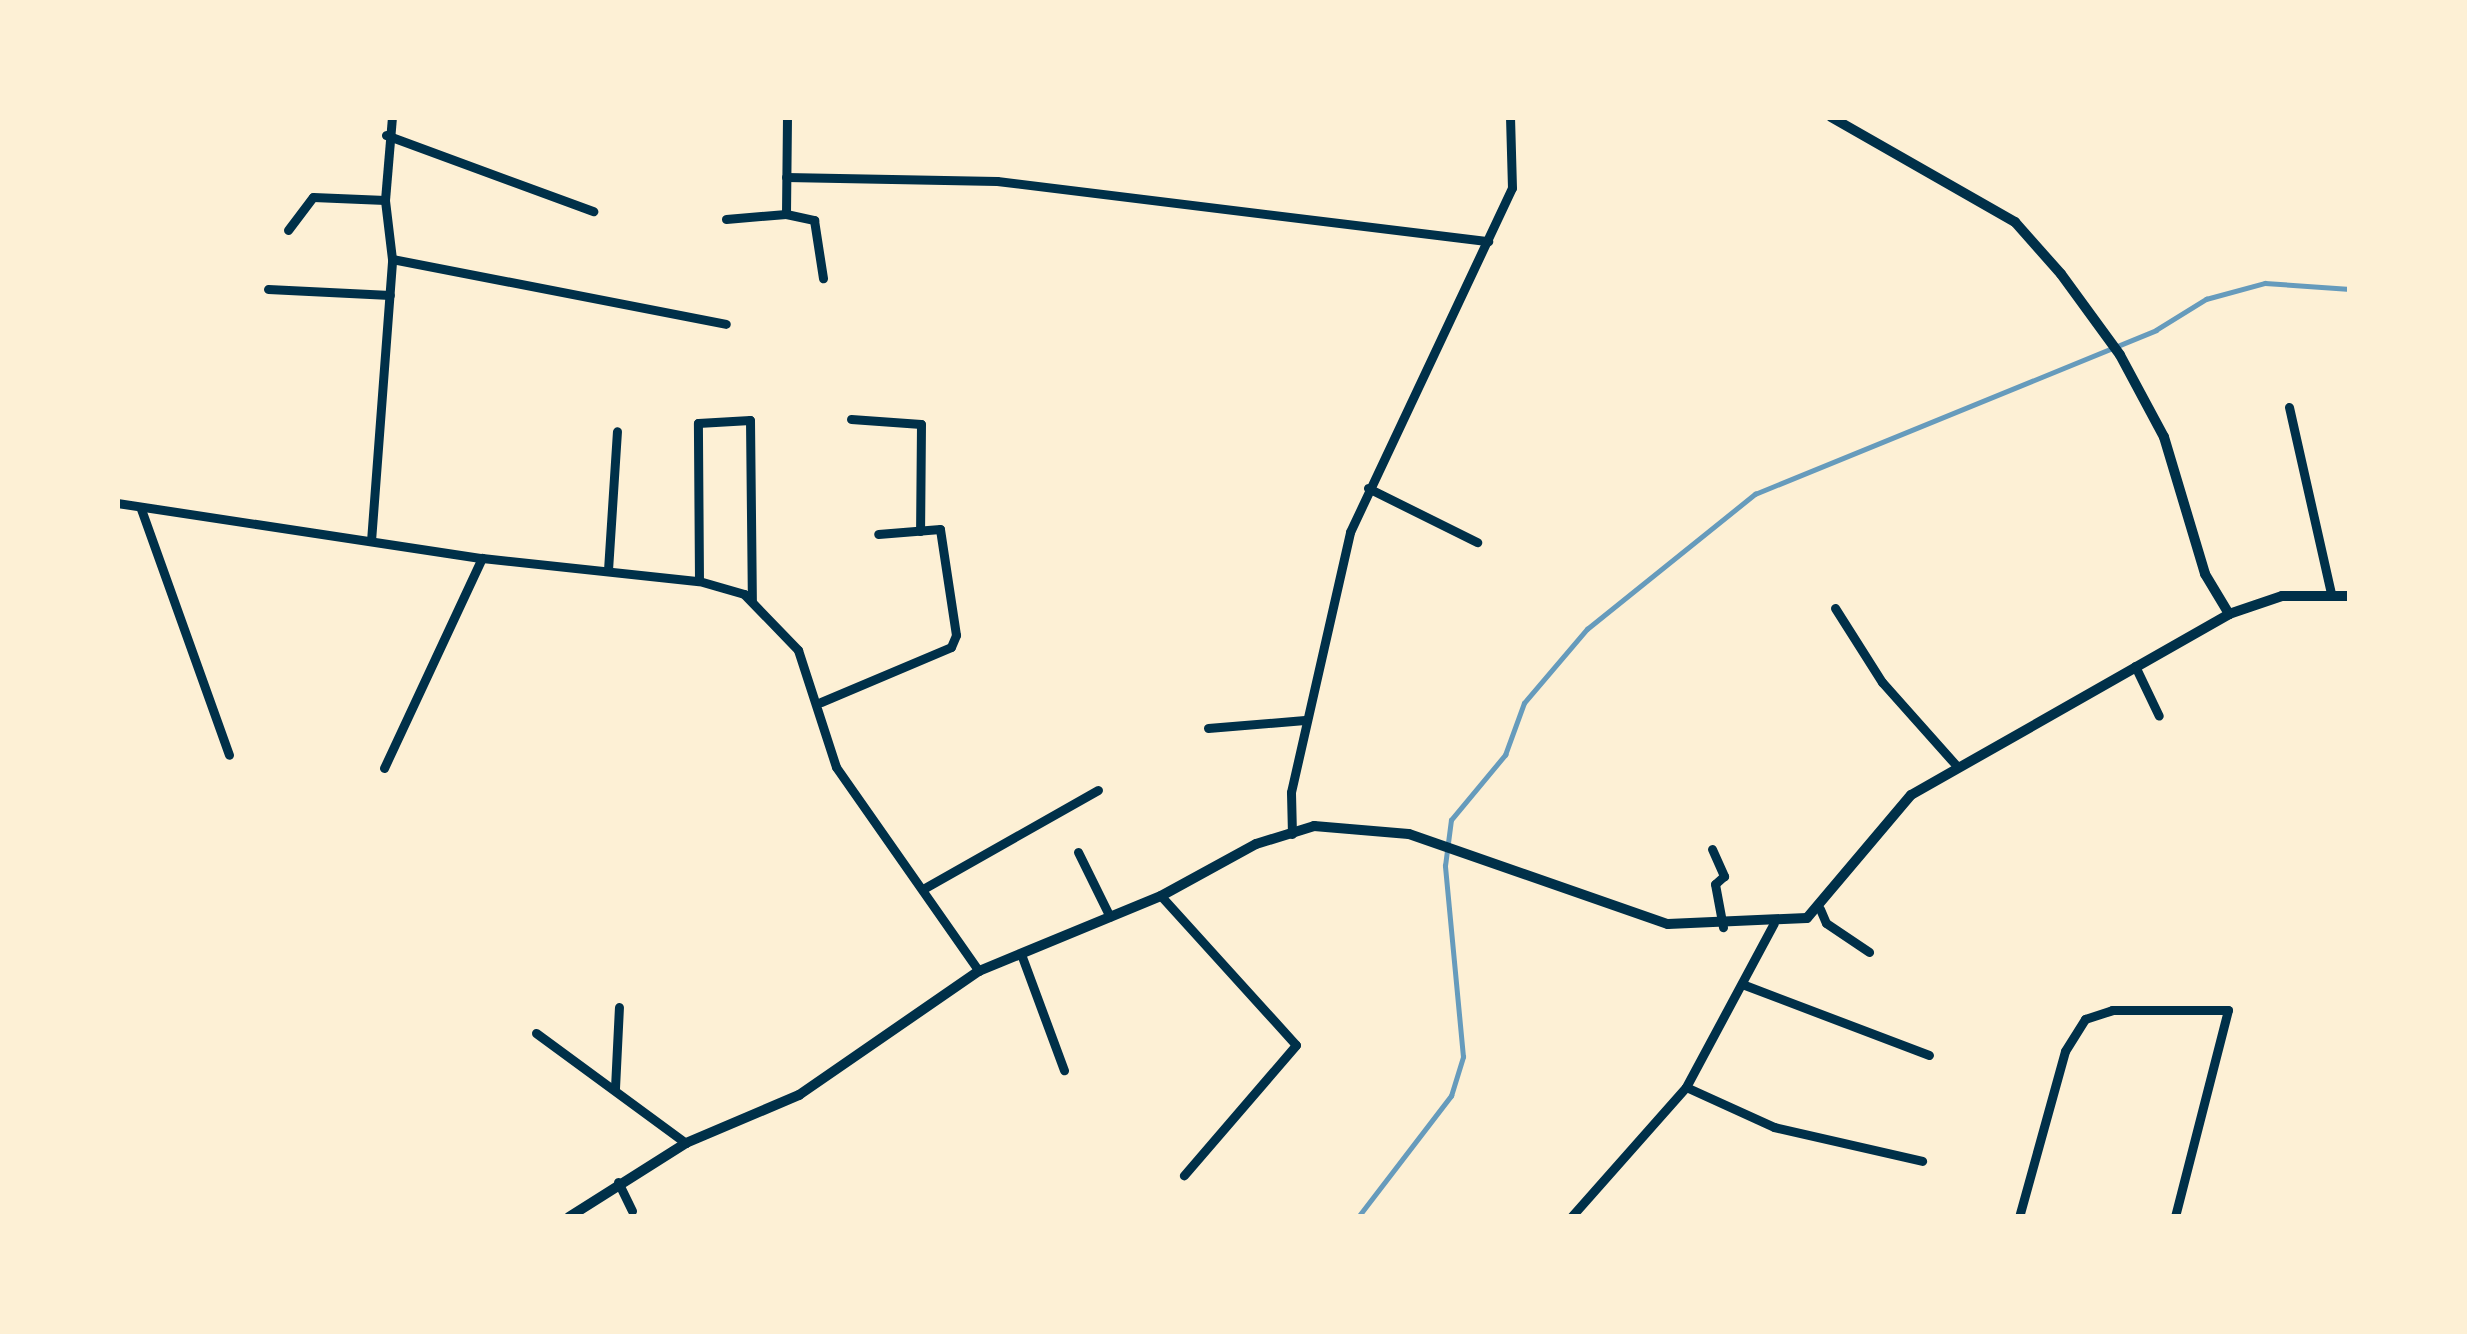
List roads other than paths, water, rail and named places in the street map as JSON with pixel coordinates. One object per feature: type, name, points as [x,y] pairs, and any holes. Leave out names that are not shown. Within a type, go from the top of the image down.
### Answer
[{"type":"street","points":[[371,541],[392,259],[385,200],[386,134],[392,117]]},
{"type":"street","points":[[786,214],[787,117]]},
{"type":"street","points":[[1292,834],[1305,720],[1350,532],[1512,188],[1510,117]]},
{"type":"street","points":[[1831,117],[2015,222],[2104,331],[2164,436],[2205,574],[2229,614]]},
{"type":"street","points":[[386,134],[593,211]]},
{"type":"street","points":[[786,177],[997,181],[1488,241]]},
{"type":"street","points":[[288,230],[313,197],[385,200]]},
{"type":"street","points":[[726,219],[786,214],[814,220],[823,278]]},
{"type":"street","points":[[392,259],[726,324]]},
{"type":"street","points":[[268,289],[390,296]]},
{"type":"street","points":[[2289,407],[2331,594]]},
{"type":"street","points":[[851,419],[921,424],[920,531]]},
{"type":"street","points":[[699,581],[698,423],[750,420],[752,602]]},
{"type":"street","points":[[608,570],[617,431]]},
{"type":"street","points":[[1368,488],[1477,542]]},
{"type":"street","points":[[117,503],[482,558],[699,581],[752,602],[798,650],[821,702],[836,767],[979,971]]},
{"type":"street","points":[[141,509],[229,754]]},
{"type":"street","points":[[821,702],[951,647],[940,530],[878,534]]},
{"type":"street","points":[[384,768],[482,558]]},
{"type":"street","points":[[569,1217],[686,1143],[799,1095],[979,971],[1161,896],[1256,844],[1313,826],[1409,834],[1668,924],[1774,923],[1820,909],[1911,795],[1956,765],[2229,614],[2282,596],[2350,596]]},
{"type":"street","points":[[1835,608],[1882,682],[1956,765]]},
{"type":"street","points":[[2135,666],[2159,716]]},
{"type":"street","points":[[1208,728],[1305,720]]},
{"type":"street","points":[[923,889],[1098,790]]},
{"type":"street","points":[[1712,849],[1724,876],[1715,884],[1723,927]]},
{"type":"street","points":[[1078,852],[1110,916]]},
{"type":"street","points":[[1161,896],[1296,1045],[1184,1175]]},
{"type":"street","points":[[1820,909],[1826,923],[1869,952]]},
{"type":"street","points":[[1571,1217],[1686,1087],[1774,923]]},
{"type":"street","points":[[1021,954],[1064,1070]]},
{"type":"street","points":[[1742,984],[1929,1055]]},
{"type":"street","points":[[615,1088],[619,1006]]},
{"type":"street","points":[[2019,1217],[2065,1051],[2085,1018],[2112,1010],[2228,1010],[2175,1217]]},
{"type":"street","points":[[536,1033],[686,1143]]},
{"type":"street","points":[[1686,1087],[1774,1127],[1922,1160]]},
{"type":"street","points":[[618,1182],[632,1211]]},
{"type":"waterway","points":[[1358,1217],[1451,1096],[1463,1057],[1445,866],[1451,820],[1505,755],[1524,703],[1587,629],[1755,494],[2156,330],[2206,299],[2265,283],[2350,289]]}]
